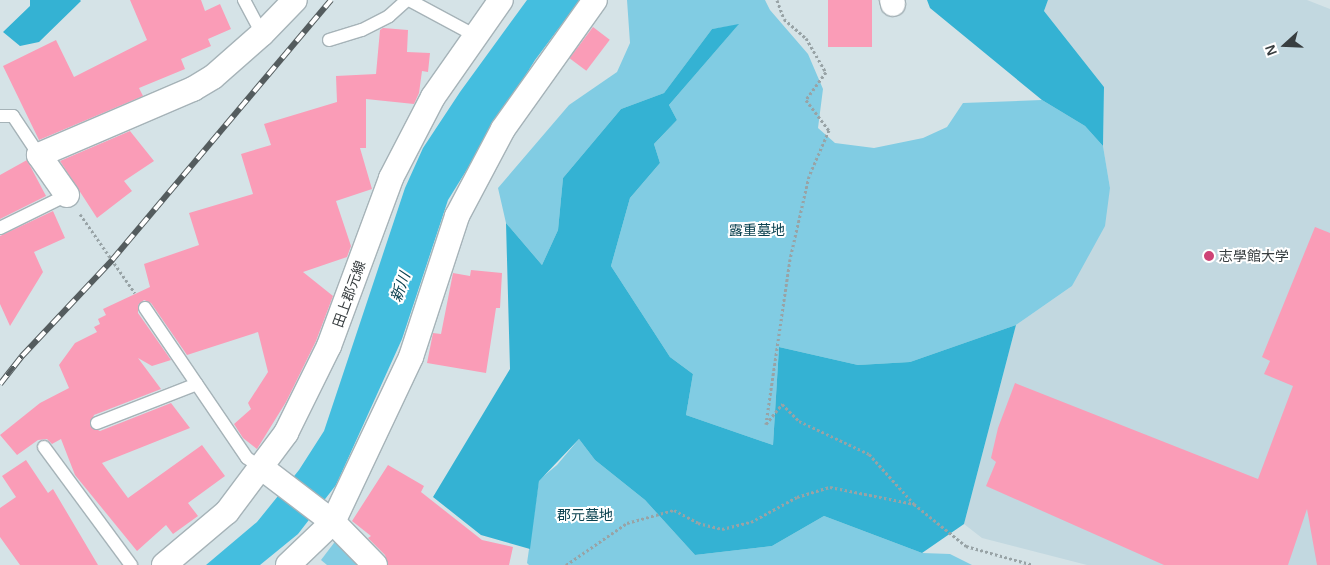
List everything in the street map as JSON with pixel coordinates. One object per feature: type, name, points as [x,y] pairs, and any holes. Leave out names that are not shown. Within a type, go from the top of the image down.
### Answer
[{"type":"street","points":[[67,195],[39,155],[194,89],[213,77],[262,34],[295,0]]},
{"type":"street","name":"田上郡元線","points":[[164,565],[227,512],[262,468],[286,433],[330,346],[392,178],[433,97],[502,0]]},
{"type":"street","points":[[288,565],[333,522],[411,357],[457,216],[504,129],[596,0]]},
{"type":"street","points":[[262,468],[333,522],[375,565]]},
{"type":"lane","points":[[244,0],[262,34]]},
{"type":"lane","points":[[330,40],[362,30],[389,16],[408,0],[476,36]]},
{"type":"lane","points":[[0,116],[13,116],[39,155]]},
{"type":"lane","points":[[0,228],[67,195]]},
{"type":"lane","points":[[145,308],[247,458],[262,468]]},
{"type":"lane","points":[[97,422],[197,384]]},
{"type":"lane","points":[[44,447],[131,565]]},
{"type":"path","points":[[777,0],[784,19],[806,38],[826,72],[806,100],[829,130],[809,176],[790,259],[766,424],[782,404],[799,421],[869,454],[914,504],[966,546],[1033,565]]},
{"type":"path","points":[[94,234],[145,308]]},
{"type":"path","points":[[566,565],[627,523],[674,510],[698,523],[722,529],[751,522],[797,497],[830,487],[914,504]]},
{"type":"shaded area","points":[[30,0],[81,1],[39,42],[20,46],[3,32],[30,6]]},
{"type":"shaded area","points":[[927,0],[1048,0],[1044,11],[1104,87],[1103,146],[1085,126],[1042,100],[930,8]]},
{"type":"shaded area","name":"志學館大学","points":[[1048,0],[1307,0],[1330,9],[1330,565],[1087,565],[982,538],[964,524],[1016,325],[1072,286],[1110,188],[1103,146],[1104,87],[1044,11]]},
{"type":"shaded area","points":[[739,24],[669,105],[677,120],[654,144],[660,163],[630,198],[611,266],[670,357],[693,374],[686,415],[773,445],[779,347],[858,365],[910,362],[1016,325],[964,524],[922,553],[824,516],[772,546],[695,555],[645,500],[595,460],[579,439],[539,481],[530,549],[481,535],[433,497],[510,369],[506,223],[542,265],[558,230],[563,178],[621,109],[664,93],[712,29]]},
{"type":"green space","name":"露重墓地","points":[[627,0],[765,0],[770,10],[808,54],[823,89],[818,128],[835,143],[874,148],[923,138],[947,127],[963,103],[1042,100],[1085,126],[1103,146],[1110,188],[1105,226],[1072,286],[1016,325],[910,362],[858,365],[779,347],[773,445],[686,415],[693,374],[670,357],[611,266],[630,198],[660,163],[654,144],[677,120],[669,105],[738,25],[712,29],[664,93],[621,109],[563,178],[558,230],[542,265],[506,223],[498,188],[569,105],[617,72],[630,43]]},
{"type":"green space","name":"郡元墓地","points":[[579,439],[595,460],[645,500],[695,555],[772,546],[824,516],[922,553],[950,554],[972,565],[529,565],[527,563],[539,480],[557,465]]},
{"type":"green space","points":[[337,539],[363,565],[327,565],[321,560]]},
{"type":"water","name":"新川","points":[[527,0],[580,0],[535,60],[448,200],[402,339],[336,485],[298,534],[260,565],[206,565],[257,522],[299,470],[324,431],[405,188],[423,148],[460,92]]},
{"type":"building","points":[[130,0],[201,0],[205,11],[220,4],[231,29],[208,39],[211,46],[181,59],[185,69],[139,88],[143,96],[39,140],[3,66],[56,40],[74,77],[147,40]]},
{"type":"building","points":[[828,0],[872,0],[872,47],[828,47]]},
{"type":"building","points":[[593,27],[610,40],[586,71],[570,58]]},
{"type":"building","points":[[383,28],[408,30],[407,52],[430,53],[428,72],[422,71],[419,93],[414,104],[366,99],[366,148],[360,148],[372,189],[336,201],[351,246],[347,257],[303,272],[333,296],[316,341],[286,402],[257,449],[243,438],[234,424],[251,409],[248,403],[268,372],[258,332],[187,355],[151,303],[144,300],[138,305],[138,313],[171,360],[152,366],[138,358],[161,389],[94,415],[90,426],[100,431],[171,403],[190,428],[102,463],[128,498],[202,445],[225,476],[188,503],[198,516],[173,534],[166,525],[137,551],[75,475],[61,439],[52,444],[47,439],[38,440],[17,455],[0,435],[40,403],[69,388],[59,365],[75,343],[97,332],[94,327],[100,324],[98,319],[106,315],[103,309],[150,287],[144,264],[199,245],[189,213],[253,194],[241,154],[271,145],[264,124],[337,102],[336,76],[376,74],[380,30]]},
{"type":"building","points":[[130,131],[154,161],[124,181],[132,191],[97,218],[60,161]]},
{"type":"building","points":[[27,160],[46,196],[0,219],[0,175]]},
{"type":"building","points":[[53,211],[65,238],[34,252],[43,272],[10,326],[0,304],[0,236]]},
{"type":"building","points":[[1315,227],[1330,233],[1330,565],[1317,565],[1307,509],[1288,565],[1164,565],[986,486],[996,462],[991,458],[998,428],[1015,383],[1258,479],[1293,386],[1264,374],[1270,361],[1262,357]]},
{"type":"building","points":[[471,270],[502,273],[500,308],[496,308],[486,373],[427,363],[433,333],[441,334],[453,273],[470,276]]},
{"type":"building","points":[[26,460],[48,493],[53,489],[98,565],[20,565],[0,537],[0,508],[16,497],[2,476]]},
{"type":"building","points":[[388,465],[424,486],[421,492],[482,540],[513,547],[509,565],[388,565],[385,555],[368,538],[371,536],[352,521]]},
{"type":"railway","points":[[0,384],[22,356],[112,260],[331,0]]},
{"type":"place","name":"志學館大学","points":[[1209,256]]}]
